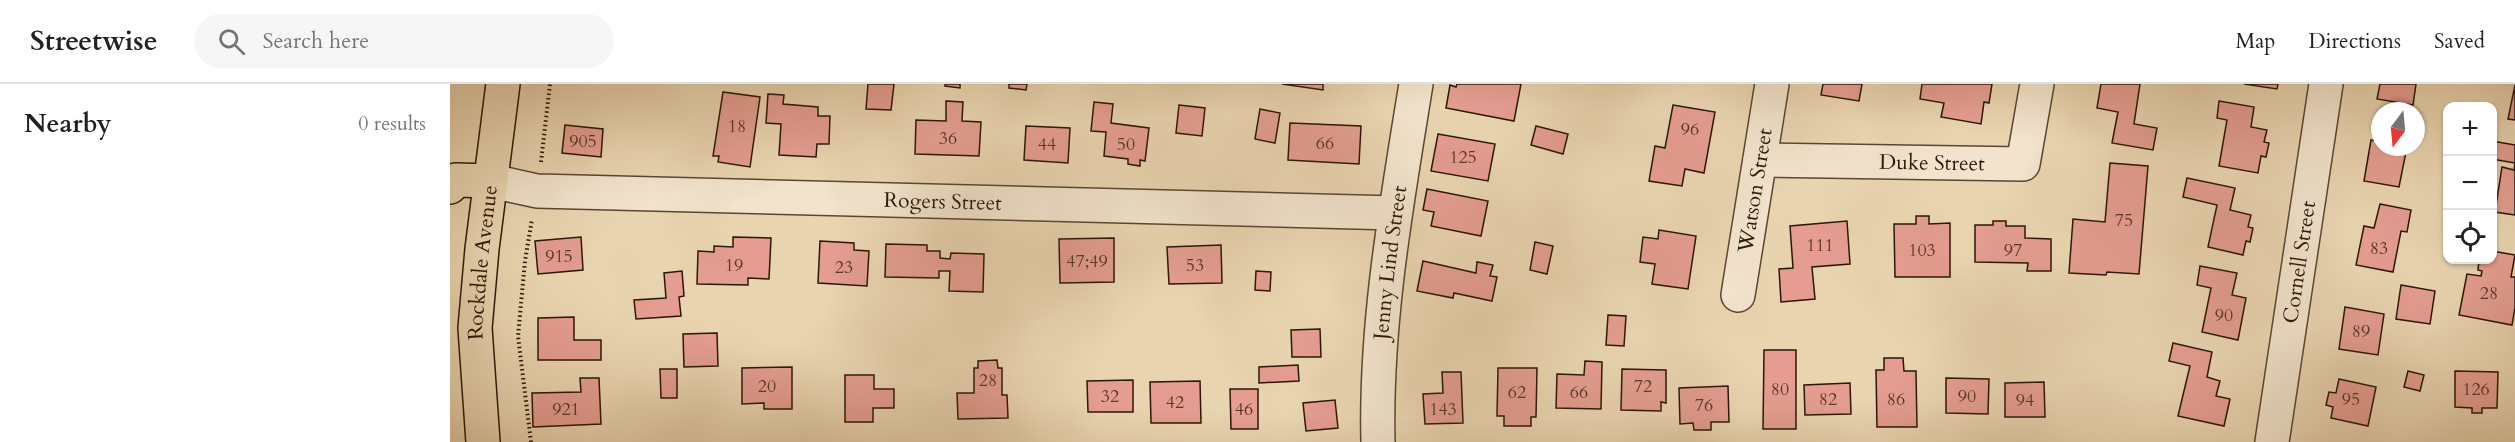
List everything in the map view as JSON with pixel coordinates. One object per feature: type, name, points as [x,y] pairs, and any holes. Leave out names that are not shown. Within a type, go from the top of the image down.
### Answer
[{"type":"main road","name":"Rockdale Avenue","points":[[483,442],[463,340],[477,302],[503,84]]},
{"type":"main road","points":[[450,187],[456,180],[491,182]]},
{"type":"street","name":"Jenny Lind Street","points":[[1378,442],[1380,354],[1395,213],[1416,84]]},
{"type":"street","name":"Watson Street","points":[[1738,294],[1772,84]]},
{"type":"street","name":"Duke Street","points":[[1760,160],[2023,164],[2037,84]]},
{"type":"street","name":"Cornell Street","points":[[2272,442],[2326,84]]},
{"type":"street","name":"Rogers Street","points":[[491,182],[537,191],[1395,213]]},
{"type":"path","points":[[531,442],[518,336],[525,261],[537,191],[550,84]]},
{"type":"building","points":[[868,84],[894,84],[891,110],[866,109]]},
{"type":"building","points":[[945,84],[960,84],[960,88],[945,86]]},
{"type":"building","points":[[1009,84],[1027,84],[1026,90],[1009,88]]},
{"type":"building","points":[[1282,84],[1323,84],[1323,90]]},
{"type":"building","points":[[1457,84],[1521,84],[1514,121],[1446,108],[1450,85],[1456,87]]},
{"type":"building","points":[[1823,84],[1862,84],[1859,101],[1821,95]]},
{"type":"building","points":[[1922,84],[1992,84],[1989,103],[1984,102],[1981,124],[1941,117],[1944,103],[1920,99]]},
{"type":"building","points":[[2101,84],[2140,84],[2134,124],[2157,128],[2153,150],[2112,143],[2118,112],[2097,108]]},
{"type":"building","points":[[2244,84],[2278,84],[2277,89]]},
{"type":"building","points":[[2380,84],[2416,84],[2413,102],[2377,99]]},
{"type":"building","points":[[2515,85],[2515,120],[2508,119]]},
{"type":"building","points":[[723,92],[760,97],[750,167],[718,162],[719,156],[713,156]]},
{"type":"building","points":[[768,94],[784,95],[783,104],[818,107],[818,116],[830,116],[829,144],[817,144],[816,157],[779,155],[781,124],[766,123]]},
{"type":"building","points":[[946,101],[963,102],[962,121],[981,122],[979,156],[915,154],[916,120],[946,121]]},
{"type":"building","points":[[2219,101],[2254,107],[2251,127],[2267,130],[2264,142],[2269,143],[2266,157],[2261,156],[2258,173],[2219,166],[2227,120],[2217,118]]},
{"type":"building","points":[[1094,102],[1113,104],[1111,123],[1149,128],[1145,161],[1140,160],[1140,166],[1128,164],[1128,159],[1104,156],[1106,132],[1091,131]]},
{"type":"building","points":[[1179,105],[1205,108],[1202,136],[1176,133]]},
{"type":"building","points":[[1673,105],[1715,112],[1704,173],[1685,169],[1682,186],[1649,181],[1655,146],[1665,148]]},
{"type":"building","points":[[1260,109],[1280,113],[1275,143],[1255,139]]},
{"type":"building","points":[[1290,123],[1361,126],[1359,164],[1288,160]]},
{"type":"building","points":[[565,125],[603,129],[601,157],[562,153]]},
{"type":"building","points":[[1026,126],[1070,128],[1068,163],[1024,160]]},
{"type":"building","points":[[1536,126],[1568,134],[1563,154],[1531,145]]},
{"type":"building","points":[[1438,134],[1495,144],[1488,181],[1431,171]]},
{"type":"building","points":[[2371,140],[2371,156],[2405,156],[2399,187],[2364,181]]},
{"type":"building","points":[[2497,142],[2515,145],[2515,163],[2497,160]]},
{"type":"building","points":[[2110,163],[2148,166],[2139,274],[2069,273],[2073,219],[2105,222]]},
{"type":"building","points":[[2515,163],[2515,215],[2497,212],[2502,167],[2514,170]]},
{"type":"building","points":[[2187,178],[2235,188],[2230,210],[2251,215],[2248,227],[2253,228],[2250,242],[2246,241],[2243,255],[2208,247],[2217,205],[2183,197]]},
{"type":"building","points":[[1427,189],[1488,201],[1481,236],[1431,226],[1434,212],[1423,210]]},
{"type":"building","points":[[2380,204],[2411,210],[2407,232],[2401,231],[2393,272],[2356,265],[2364,226],[2374,228]]},
{"type":"building","points":[[1916,216],[1929,216],[1929,224],[1950,223],[1950,277],[1895,277],[1894,224],[1916,224]]},
{"type":"building","points":[[1847,221],[1850,264],[1812,267],[1815,299],[1781,302],[1779,269],[1793,268],[1790,226]]},
{"type":"building","points":[[1993,221],[2006,221],[2006,226],[2025,226],[2025,238],[2051,239],[2051,271],[2027,271],[2028,263],[1975,262],[1975,225],[1993,225]]},
{"type":"building","points":[[1659,230],[1696,236],[1688,289],[1652,284],[1655,264],[1640,262],[1643,237],[1658,239]]},
{"type":"building","points":[[581,237],[583,270],[538,274],[535,241]]},
{"type":"building","points":[[733,237],[771,238],[769,279],[748,278],[748,285],[697,284],[698,251],[714,252],[714,246],[733,247]]},
{"type":"building","points":[[1114,238],[1114,282],[1060,283],[1059,239]]},
{"type":"building","points":[[820,241],[854,243],[854,250],[869,251],[867,286],[818,283]]},
{"type":"building","points":[[1535,242],[1553,246],[1547,274],[1530,270]]},
{"type":"building","points":[[886,244],[927,245],[927,251],[940,251],[940,258],[950,259],[951,253],[984,254],[983,292],[949,291],[950,271],[939,271],[939,278],[885,277]]},
{"type":"building","points":[[1221,245],[1222,283],[1169,284],[1167,247]]},
{"type":"building","points":[[2497,252],[2515,255],[2511,277],[2515,277],[2515,308],[2512,325],[2459,315],[2467,274],[2481,276],[2482,271],[2478,270],[2479,264],[2497,264]]},
{"type":"building","points":[[1423,261],[1476,273],[1477,262],[1493,265],[1490,276],[1497,277],[1492,301],[1454,293],[1453,298],[1417,291]]},
{"type":"building","points":[[2200,266],[2237,273],[2232,295],[2246,298],[2238,340],[2202,332],[2211,288],[2197,285]]},
{"type":"building","points":[[682,271],[684,296],[679,297],[681,316],[636,319],[634,300],[666,298],[664,273]]},
{"type":"building","points":[[1256,271],[1271,272],[1270,291],[1255,290]]},
{"type":"building","points":[[2401,285],[2435,291],[2430,324],[2396,319]]},
{"type":"building","points":[[2345,307],[2384,314],[2378,355],[2339,349]]},
{"type":"building","points":[[1608,315],[1626,316],[1624,346],[1606,345]]},
{"type":"building","points":[[574,317],[574,340],[601,340],[601,360],[538,360],[538,318]]},
{"type":"building","points":[[1320,329],[1321,357],[1292,357],[1291,330]]},
{"type":"building","points":[[717,333],[718,366],[684,367],[683,334]]},
{"type":"building","points":[[2173,343],[2212,352],[2207,377],[2220,381],[2216,396],[2230,399],[2224,426],[2178,416],[2190,366],[2169,361]]},
{"type":"building","points":[[1764,350],[1796,350],[1796,429],[1763,429]]},
{"type":"building","points":[[1884,358],[1903,358],[1904,371],[1916,371],[1917,427],[1877,427],[1876,370],[1884,370]]},
{"type":"building","points":[[997,360],[998,368],[1002,368],[1002,395],[1007,395],[1008,418],[958,419],[957,393],[974,393],[974,368],[978,368],[978,361]]},
{"type":"building","points":[[1585,361],[1602,362],[1601,409],[1556,408],[1557,374],[1584,375]]},
{"type":"building","points":[[1298,365],[1299,381],[1259,383],[1259,367]]},
{"type":"building","points":[[792,367],[792,409],[764,409],[764,403],[742,404],[742,368]]},
{"type":"building","points":[[1498,368],[1537,368],[1536,417],[1531,417],[1531,426],[1504,426],[1504,416],[1497,416]]},
{"type":"building","points":[[660,369],[677,369],[677,398],[661,398]]},
{"type":"building","points":[[1622,369],[1666,370],[1666,403],[1661,402],[1661,411],[1621,410]]},
{"type":"building","points":[[2408,371],[2424,375],[2420,391],[2404,387]]},
{"type":"building","points":[[2455,371],[2498,372],[2497,408],[2482,408],[2482,413],[2472,413],[2472,408],[2455,407]]},
{"type":"building","points":[[1442,372],[1461,372],[1463,423],[1425,424],[1423,394],[1443,393]]},
{"type":"building","points":[[845,375],[874,375],[874,389],[894,389],[894,408],[873,408],[873,422],[845,422]]},
{"type":"building","points":[[580,378],[599,378],[601,424],[533,427],[532,393],[581,392]]},
{"type":"building","points":[[1946,378],[1989,379],[1988,414],[1946,413]]},
{"type":"building","points":[[2339,379],[2376,387],[2368,426],[2331,418],[2333,407],[2326,405],[2329,392],[2336,393]]},
{"type":"building","points":[[1133,380],[1133,412],[1088,412],[1087,381]]},
{"type":"building","points":[[1200,381],[1201,423],[1151,423],[1150,382]]},
{"type":"building","points":[[2044,382],[2045,417],[2005,417],[2005,383]]},
{"type":"building","points":[[1850,383],[1851,414],[1805,415],[1804,385]]},
{"type":"building","points":[[1728,386],[1729,422],[1711,422],[1711,430],[1694,430],[1693,423],[1680,424],[1679,388]]},
{"type":"building","points":[[1230,389],[1258,389],[1258,429],[1231,429]]},
{"type":"building","points":[[1335,400],[1338,428],[1306,431],[1303,403]]}]
